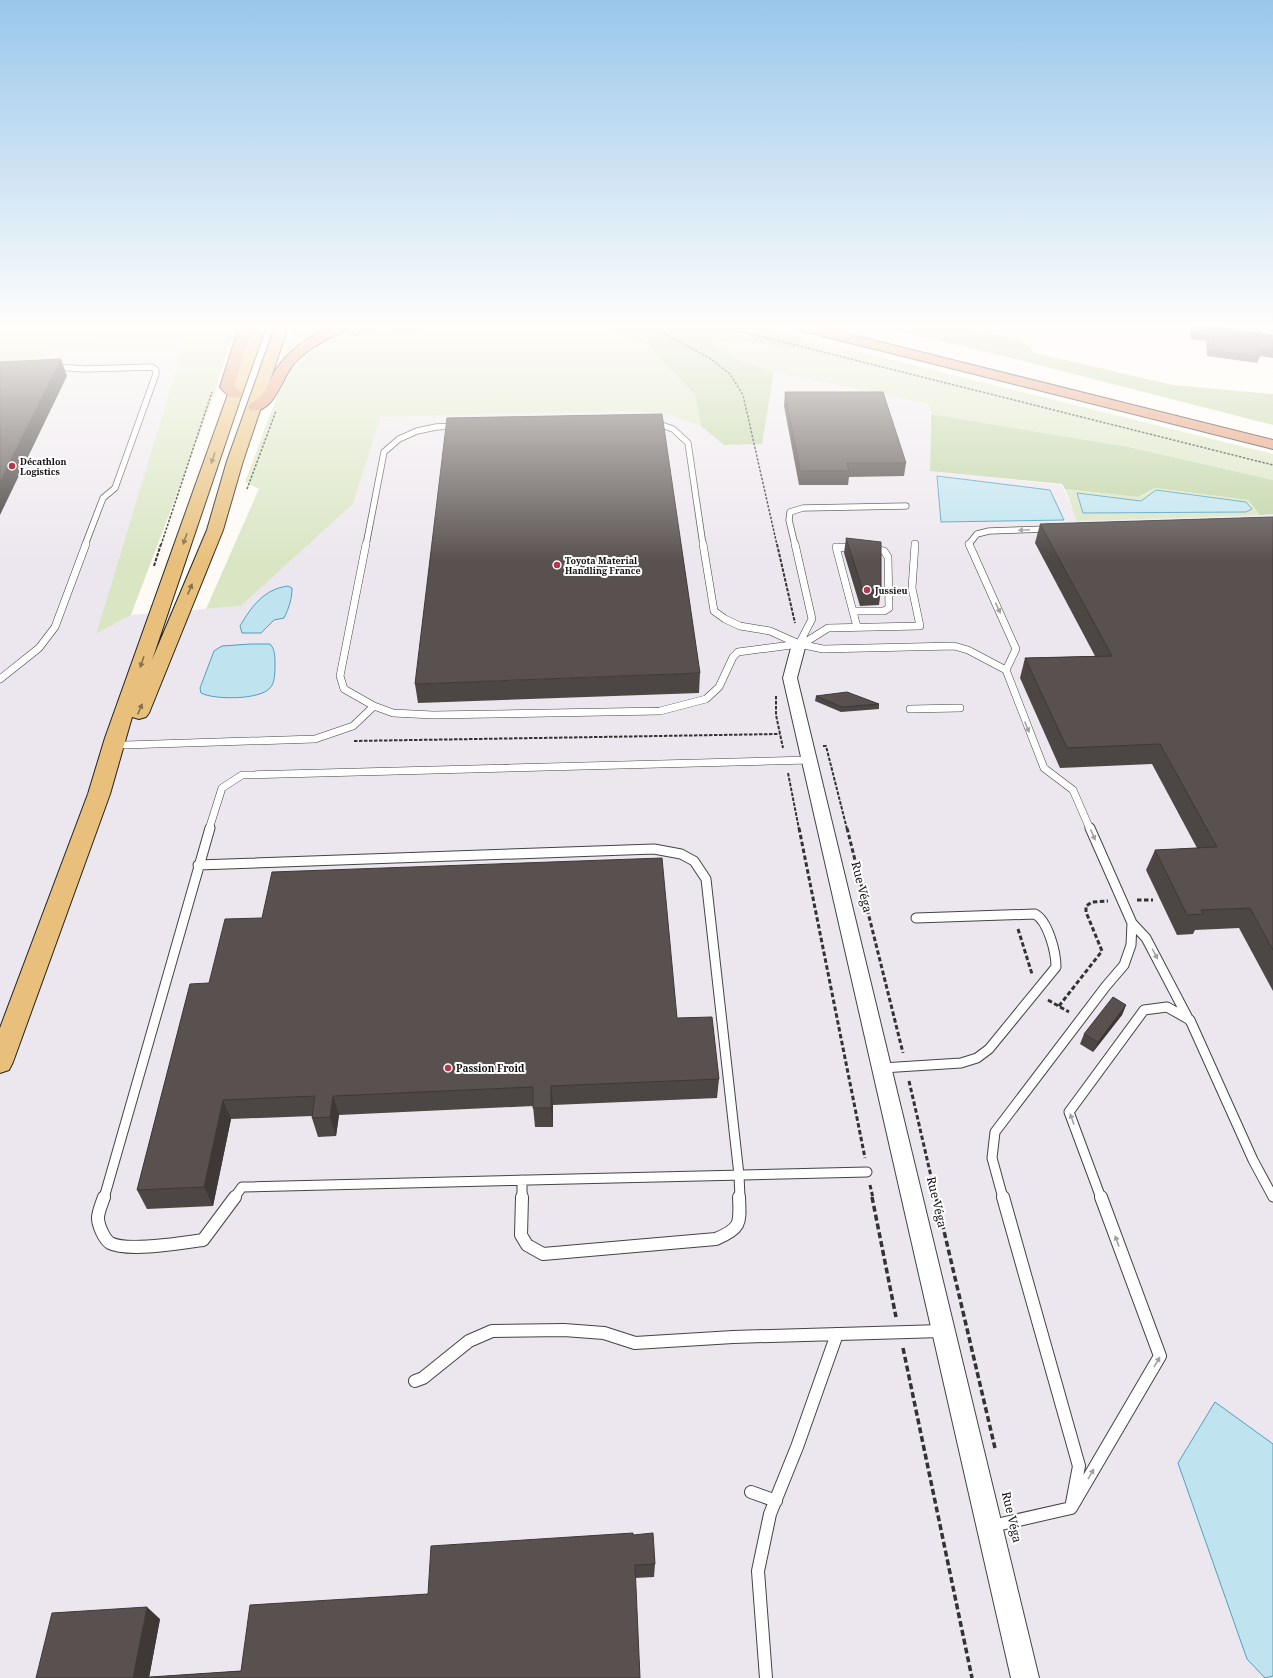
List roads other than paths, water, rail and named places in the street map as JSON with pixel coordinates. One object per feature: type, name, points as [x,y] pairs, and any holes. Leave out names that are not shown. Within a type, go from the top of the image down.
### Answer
[{"type":"highway","points":[[1115,405],[1273,445]]},
{"type":"highway","points":[[1157,405],[1273,434]]},
{"type":"main road","points":[[0,1062],[99,794],[115,738],[231,405]]},
{"type":"main road","points":[[99,794],[125,745],[215,530],[235,461],[255,407]]},
{"type":"street","points":[[800,644],[790,678],[1025,1678]]},
{"type":"lane","points":[[0,679],[39,648],[55,627],[103,498],[115,488],[145,405]]},
{"type":"lane","points":[[644,421],[666,426],[679,432],[688,443],[714,611],[725,619],[740,626],[770,631],[800,644],[831,650],[954,646],[968,650],[1006,670],[1044,768],[1073,790],[1132,923],[1146,938],[1190,1020],[1253,1160],[1273,1196]]},
{"type":"lane","points":[[465,426],[423,429],[396,440],[384,452],[340,676],[344,689],[374,706],[394,713],[433,715],[660,711],[706,699],[718,687],[738,652],[800,644],[828,628],[920,626],[912,588],[915,544]]},
{"type":"lane","points":[[800,644],[812,619],[789,520],[790,512],[803,508],[906,506]]},
{"type":"lane","points":[[1006,670],[1016,649],[969,544],[977,534],[990,531],[1060,529]]},
{"type":"lane","points":[[853,611],[884,611],[889,608],[888,557],[884,552],[836,547],[857,627]]},
{"type":"lane","points":[[125,745],[315,739],[353,726],[374,706]]},
{"type":"lane","points":[[910,709],[960,708]]},
{"type":"lane","points":[[807,753],[785,760],[242,776],[222,788],[198,865],[98,1218],[104,1237],[110,1244],[121,1246],[178,1244],[203,1240],[242,1187],[867,1172]]},
{"type":"lane","points":[[198,865],[654,849],[681,854],[694,861],[706,879],[738,1175],[740,1220],[732,1232],[716,1239],[543,1254],[527,1245],[520,1235],[522,1180]]},
{"type":"lane","points":[[881,1068],[961,1063],[976,1058],[989,1049],[1056,967],[1056,956],[1042,918],[1035,914],[916,918]]},
{"type":"lane","points":[[1071,1508],[1079,1466],[992,1158],[995,1132],[1106,986],[1124,965],[1132,945],[1132,923]]},
{"type":"lane","points":[[989,1526],[1071,1508],[1160,1356],[1069,1112],[1144,1010],[1167,1007],[1190,1020]]},
{"type":"lane","points":[[415,1381],[423,1378],[470,1341],[492,1331],[564,1330],[604,1333],[635,1343],[733,1337],[943,1331]]},
{"type":"lane","points":[[766,1678],[758,1571],[770,1514],[837,1334]]},
{"type":"lane","points":[[751,1492],[776,1501]]},
{"type":"water","points":[[937,476],[1050,490],[1064,520],[941,522]]},
{"type":"water","points":[[1156,490],[1246,502],[1252,509],[1246,512],[1083,513],[1077,493],[1141,501]]},
{"type":"water","points":[[288,586],[292,588],[291,596],[289,607],[284,618],[274,620],[261,633],[242,633],[240,626],[259,600],[272,591]]},
{"type":"water","points":[[270,644],[273,648],[275,656],[275,674],[270,688],[257,695],[237,698],[216,697],[201,693],[200,688],[214,651],[222,646]]},
{"type":"water","points":[[1215,1402],[1273,1444],[1273,1676],[1265,1678],[1247,1659],[1178,1463]]},
{"type":"place","name":"Décathlon Logistics","points":[[12,466]]},
{"type":"place","name":"Toyota Material Handling France","points":[[557,565]]},
{"type":"place","name":"Jussieu","points":[[867,590]]},
{"type":"place","name":"Passion Froid","points":[[448,1068]]}]
